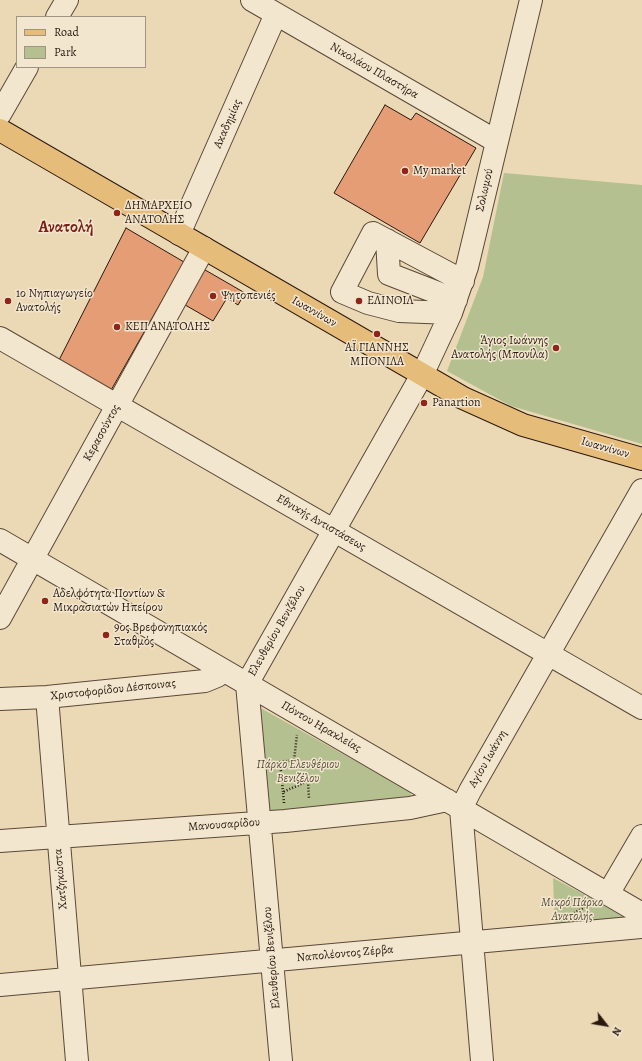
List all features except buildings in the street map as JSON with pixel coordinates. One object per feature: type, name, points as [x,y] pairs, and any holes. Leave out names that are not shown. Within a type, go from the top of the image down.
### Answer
[{"type":"main road","name":"Ιωαννίνων","points":[[0,130],[463,398],[523,425],[642,459]]},
{"type":"street","points":[[58,16],[67,0]]},
{"type":"street","name":"Νικολάου Πλαστήρα","points":[[252,0],[496,141]]},
{"type":"street","name":"Σολωμού","points":[[422,375],[457,298],[531,0]]},
{"type":"street","name":"Ακαδημίας","points":[[179,234],[276,14]]},
{"type":"street","points":[[0,114],[27,68]]},
{"type":"street","points":[[373,233],[386,240],[457,298],[399,311],[368,303],[342,292],[373,233]]},
{"type":"street","points":[[386,240],[389,274],[457,298]]},
{"type":"street","name":"Κερασούντος","points":[[0,618],[204,248]]},
{"type":"street","name":"Εθνικής Αντιστάσεως","points":[[0,338],[642,708]]},
{"type":"street","name":"Ελευθερίου Βενιζέλου","points":[[281,1061],[247,684],[422,375]]},
{"type":"street","name":"Αγίου Ιωάννη","points":[[454,805],[548,654],[642,490]]},
{"type":"street","name":"Πόντου Ηρακλείας","points":[[0,540],[642,914]]},
{"type":"street","name":"Χριστοφορίδου Δέσποινας","points":[[0,699],[47,697],[205,681],[224,671]]},
{"type":"street","name":"Χατζηκώστα","points":[[47,697],[57,836],[77,1061]]},
{"type":"street","points":[[454,805],[472,942],[482,1061]]},
{"type":"street","name":"Μανουσαρίδου","points":[[0,841],[285,821],[454,805]]},
{"type":"street","points":[[608,894],[642,836]]},
{"type":"street","name":"Ναπολέοντος Ζέρβα","points":[[0,985],[642,927]]},
{"type":"path","points":[[285,821],[280,762],[294,760],[299,714]]},
{"type":"path","points":[[283,792],[308,781],[309,806]]},
{"type":"green space","points":[[504,173],[642,185],[642,444],[511,406],[447,371],[483,277]]},
{"type":"green space","name":"Πάρκο Ελευθέριου Βενιζέλου","points":[[257,706],[409,791],[414,800],[263,811]]},
{"type":"green space","name":"Μικρό Πάρκο Ανατολής","points":[[553,878],[627,917],[555,930]]},
{"type":"place","name":"My market","points":[[405,171]]},
{"type":"place","name":"ΔΗΜΑΡΧΕΙΟ ΑΝΑΤΟΛΗΣ","points":[[117,213]]},
{"type":"place","name":"Ψητοπενιές","points":[[213,296]]},
{"type":"place","name":"1ο Νηπιαγωγείο Ανατολής","points":[[8,301]]},
{"type":"place","name":"ΕΛΙΝΟΙΛ","points":[[359,301]]},
{"type":"place","name":"ΚΕΠ ΑΝΑΤΟΛΗΣ","points":[[117,327]]},
{"type":"place","name":"ΑΪ ΓΙΑΝΝΗΣ ΜΠΟΝΙΛΑ","points":[[377,334]]},
{"type":"place","name":"Άγιος Ιωάννης Ανατολής (Μπονίλα)","points":[[556,348]]},
{"type":"place","name":"Panartion","points":[[424,403]]},
{"type":"place","name":"Αδελφότητα Ποντίων & Μικρασιατών Ηπείρου","points":[[45,601]]},
{"type":"place","name":"9ος Βρεφονηπιακός Σταθμός","points":[[106,635]]},
{"type":"district","name":"Ανατολή","points":[[66,228]]}]
